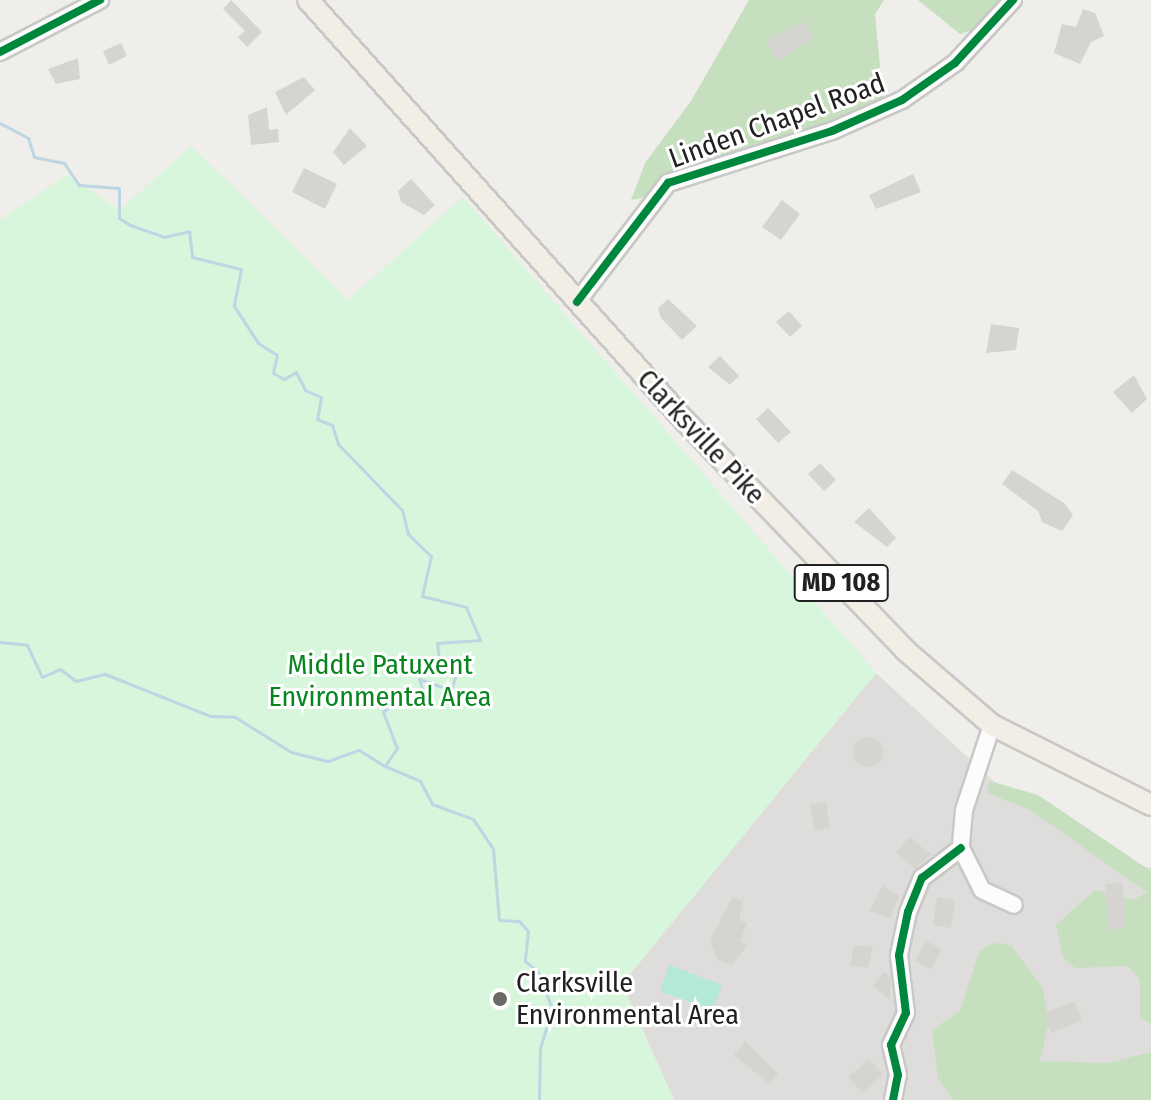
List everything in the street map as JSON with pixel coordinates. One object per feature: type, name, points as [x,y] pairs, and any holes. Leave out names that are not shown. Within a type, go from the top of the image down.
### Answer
[{"type":"main road","name":"Clarksville Pike","points":[[308,0],[577,302],[905,650],[992,725],[1151,805]]},
{"type":"street","points":[[0,52],[100,0]]},
{"type":"street","name":"Linden Chapel Road","points":[[577,302],[668,183],[832,131],[902,100],[955,63],[1013,0]]},
{"type":"street","points":[[992,725],[964,810],[961,848],[982,890],[1014,905]]},
{"type":"street","points":[[893,1100],[898,1075],[891,1045],[906,1013],[899,955],[908,912],[922,878],[961,848]]},
{"type":"shaded area","points":[[876,673],[998,785],[1129,871],[1151,867],[1151,1100],[674,1100],[622,984]]},
{"type":"green space","points":[[749,0],[884,0],[875,14],[883,98],[835,122],[682,167],[647,197],[631,200],[645,163],[691,101]]},
{"type":"green space","points":[[918,0],[1003,0],[979,28],[960,34]]},
{"type":"green space","name":"Middle Patuxent Environmental Area","points":[[191,146],[348,300],[463,197],[876,673],[622,984],[674,1100],[0,1100],[0,220],[67,175],[120,210]]},
{"type":"green space","points":[[990,781],[1038,795],[1151,871],[1151,1024],[1140,1017],[1140,980],[1128,966],[1075,968],[1063,957],[1056,925],[1095,890],[1132,900],[1148,893],[1029,809],[987,793]]},
{"type":"green space","points":[[993,943],[1011,945],[1042,987],[1049,1020],[1040,1061],[1108,1063],[1151,1052],[1151,1100],[953,1100],[938,1079],[932,1030],[960,1011],[979,952]]},
{"type":"green space","points":[[669,965],[722,985],[712,1011],[660,991]]},
{"type":"building","points":[[231,0],[262,32],[247,47],[238,37],[245,31],[223,9]]},
{"type":"building","points":[[1083,9],[1095,13],[1104,36],[1091,42],[1080,64],[1054,53],[1062,24],[1076,27]]},
{"type":"building","points":[[804,22],[814,38],[778,61],[766,41]]},
{"type":"building","points":[[121,43],[127,56],[109,65],[103,51]]},
{"type":"building","points":[[78,58],[80,79],[56,84],[48,69]]},
{"type":"building","points":[[304,77],[315,90],[286,115],[275,92]]},
{"type":"building","points":[[267,107],[269,130],[278,129],[279,142],[251,145],[248,115]]},
{"type":"building","points":[[350,128],[367,146],[344,165],[333,152]]},
{"type":"building","points":[[304,168],[337,184],[325,209],[292,192]]},
{"type":"building","points":[[913,174],[921,192],[876,209],[869,195]]},
{"type":"building","points":[[411,179],[435,205],[424,215],[401,202],[398,191]]},
{"type":"building","points":[[782,200],[800,214],[781,240],[762,227]]},
{"type":"building","points":[[668,299],[697,326],[682,340],[661,318],[658,308]]},
{"type":"building","points":[[789,311],[802,326],[790,337],[776,322]]},
{"type":"building","points":[[991,324],[1019,328],[1016,350],[986,353]]},
{"type":"building","points":[[720,356],[739,376],[730,385],[708,367]]},
{"type":"building","points":[[1134,375],[1147,399],[1132,413],[1113,392]]},
{"type":"building","points":[[768,408],[791,432],[778,443],[756,419]]},
{"type":"building","points":[[820,463],[836,480],[824,491],[808,474]]},
{"type":"building","points":[[1012,470],[1064,503],[1073,515],[1062,531],[1042,522],[1038,511],[1002,484]]},
{"type":"building","points":[[869,508],[896,538],[887,547],[854,522]]},
{"type":"building","points":[[868,737],[879,741],[883,752],[879,763],[868,767],[857,763],[853,752],[857,741]]},
{"type":"building","points":[[826,802],[830,828],[815,831],[810,804]]},
{"type":"building","points":[[909,837],[931,854],[915,869],[896,853]]},
{"type":"building","points":[[1122,882],[1126,928],[1109,930],[1105,884]]},
{"type":"building","points":[[883,886],[899,895],[891,918],[869,911]]},
{"type":"building","points":[[732,897],[743,901],[739,920],[747,923],[740,942],[748,945],[732,965],[717,959],[710,941]]},
{"type":"building","points":[[937,897],[955,900],[951,928],[933,925]]},
{"type":"building","points":[[926,941],[942,949],[931,969],[915,961]]},
{"type":"building","points":[[853,945],[873,947],[868,968],[851,966]]},
{"type":"building","points":[[884,972],[891,977],[890,1000],[873,986]]},
{"type":"building","points":[[1075,1001],[1082,1020],[1051,1033],[1043,1013]]},
{"type":"building","points":[[745,1041],[778,1074],[769,1084],[734,1055]]},
{"type":"building","points":[[869,1059],[883,1074],[863,1093],[848,1077]]},
{"type":"waterway","points":[[0,123],[28,138],[34,157],[64,163],[79,185],[119,188],[119,218],[130,225],[164,237],[189,231],[192,257],[241,269],[234,306],[258,343],[277,355],[273,373],[284,379],[296,372],[305,390],[321,397],[317,419],[332,425],[338,444],[402,510],[408,534],[431,556],[422,596],[466,607],[480,640],[437,643],[439,660],[459,664],[451,690],[419,679],[427,703],[413,706],[402,697],[383,712],[397,748],[385,766],[420,781],[432,804],[473,819],[493,849],[499,920],[519,921],[528,931],[525,961],[538,972],[552,1009],[540,1048],[539,1100]]},
{"type":"waterway","points":[[0,642],[27,645],[42,677],[60,669],[76,681],[105,674],[210,716],[235,717],[291,752],[328,761],[359,750],[385,766]]},
{"type":"cycle path","points":[[0,52],[100,0]]},
{"type":"cycle path","points":[[577,302],[668,183],[832,131],[902,100],[955,63],[1013,0]]},
{"type":"cycle path","points":[[893,1100],[898,1075],[891,1045],[906,1013],[899,955],[908,912],[922,878],[961,848]]},
{"type":"place","name":"Clarksville Environmental Area","points":[[500,999]]}]
